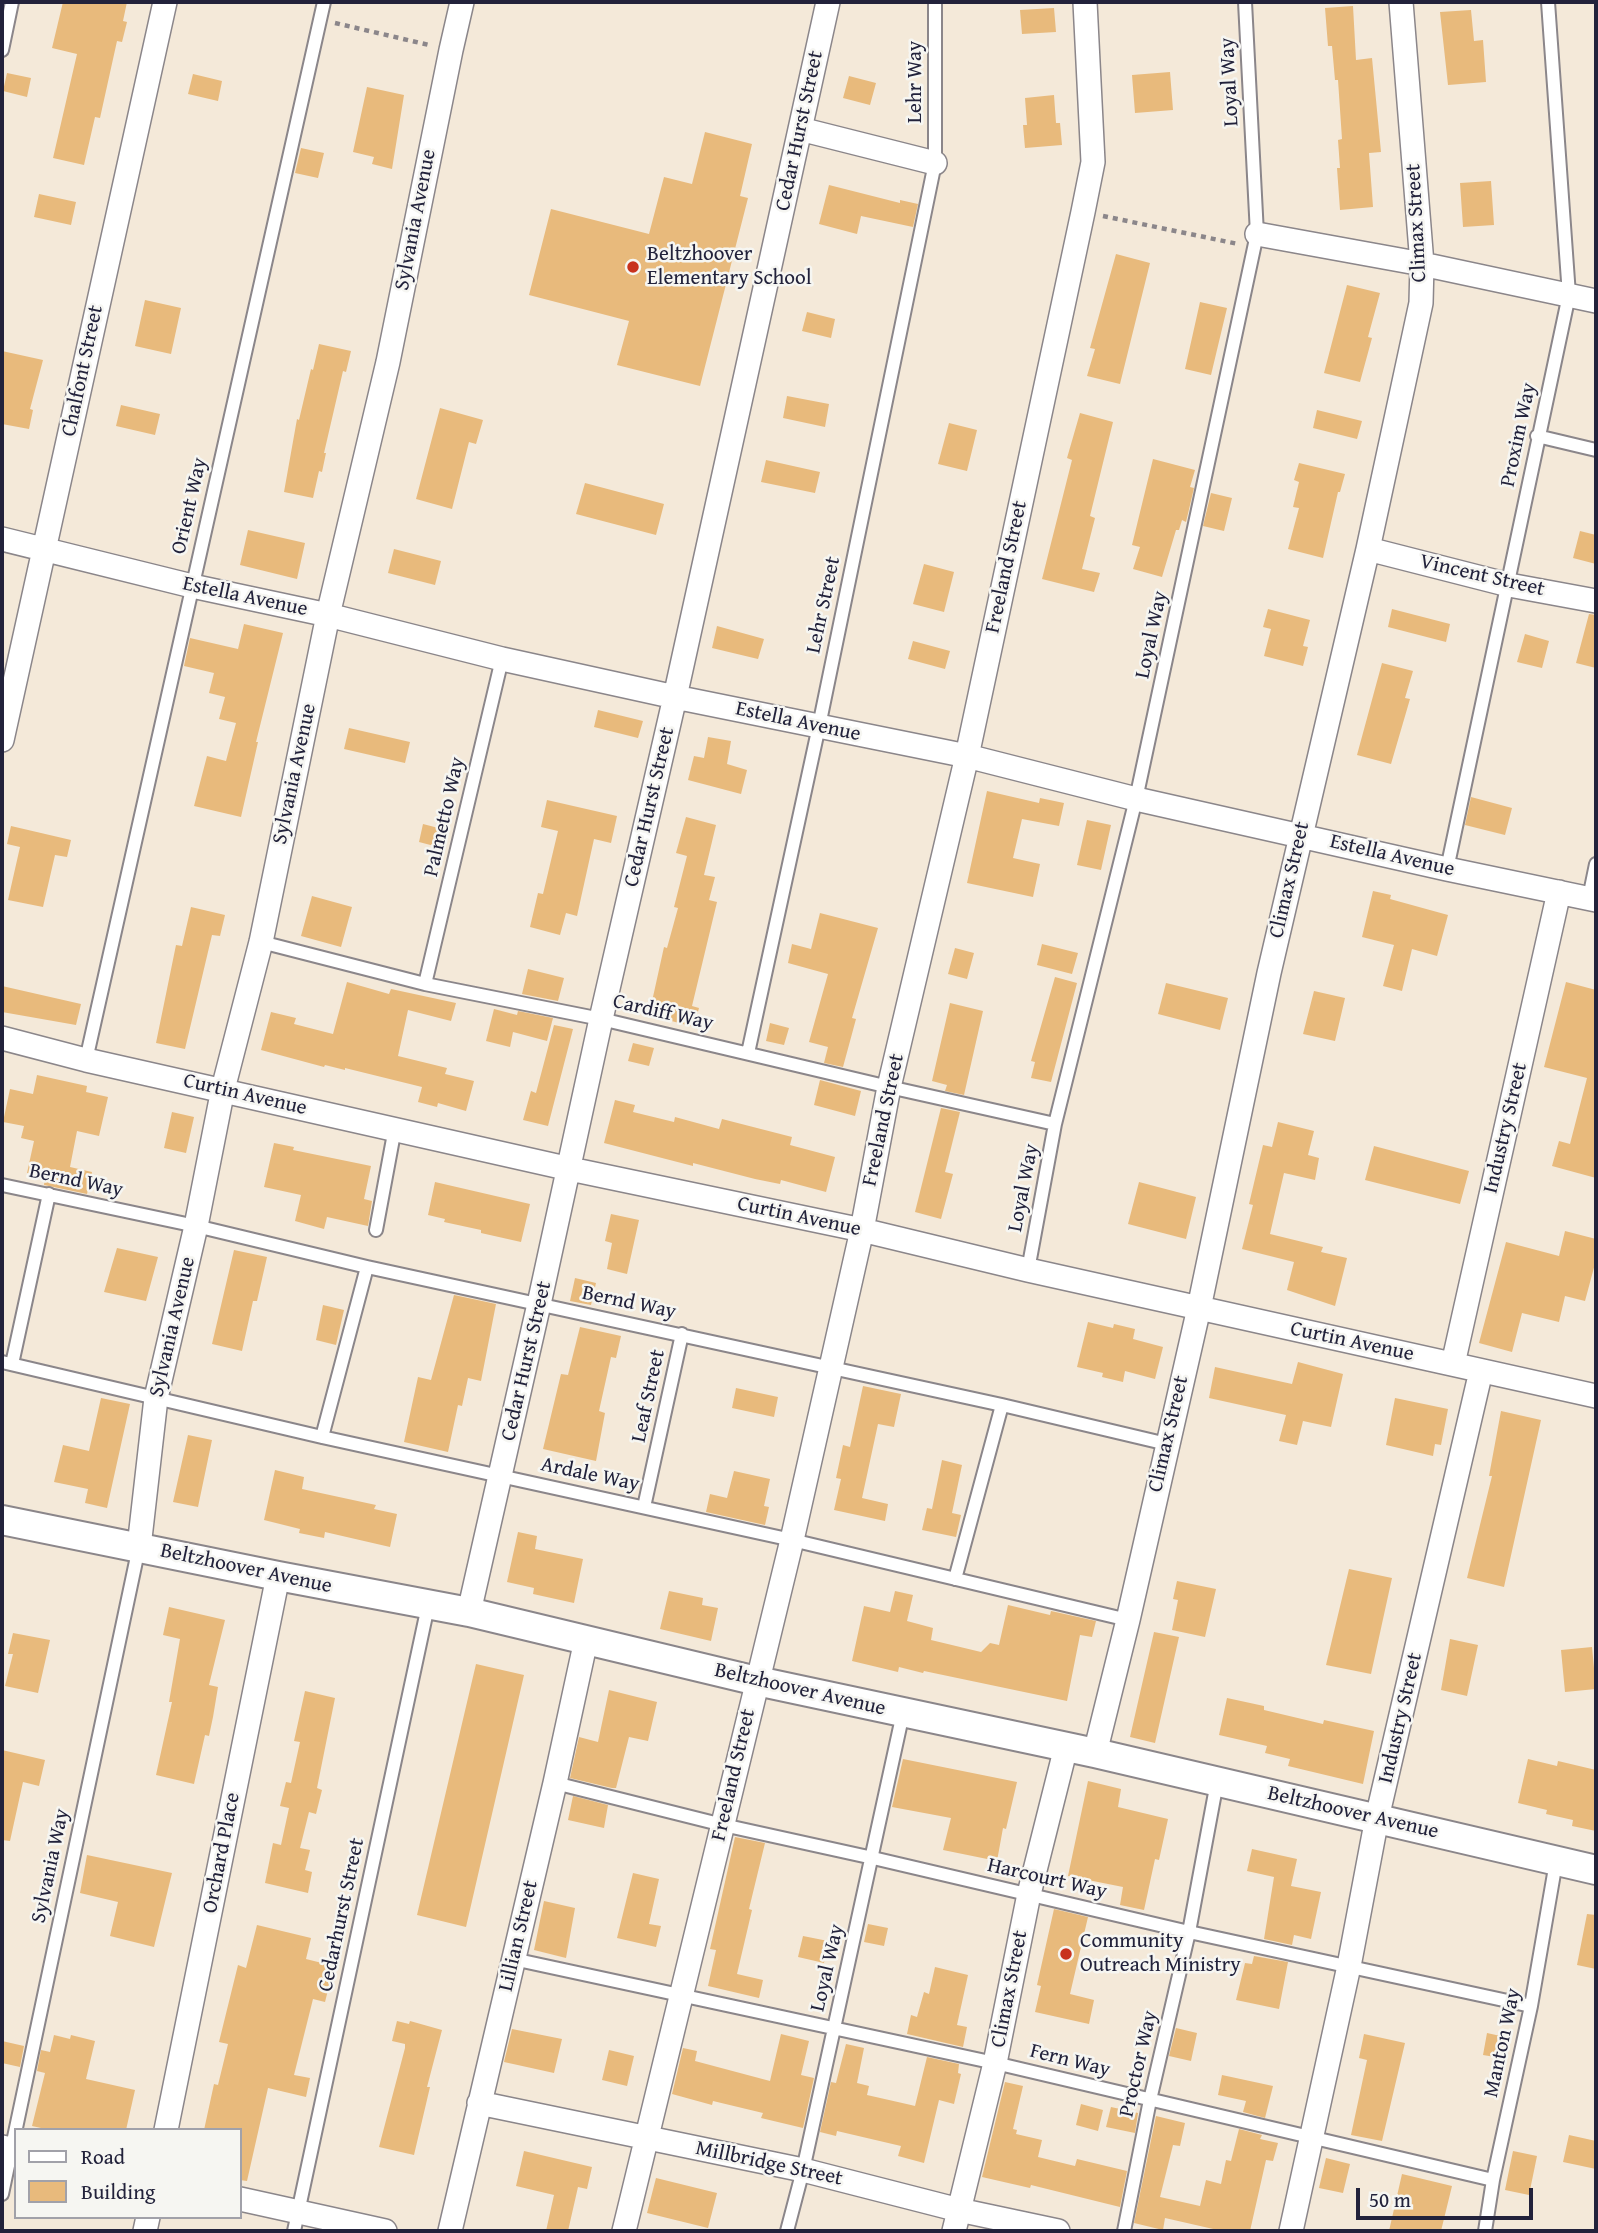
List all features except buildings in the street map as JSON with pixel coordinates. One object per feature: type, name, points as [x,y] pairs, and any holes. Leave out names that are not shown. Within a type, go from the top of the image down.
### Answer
[{"type":"street","name":"Chalfont Street","points":[[2,740],[165,2]]},
{"type":"street","name":"Sylvania Avenue","points":[[139,1547],[156,1398],[196,1226],[223,1089],[261,943],[328,615],[388,362],[450,50],[463,2]]},
{"type":"street","name":"Cedar Hurst Street","points":[[469,1612],[540,1304],[601,1019],[676,697],[828,2]]},
{"type":"street","name":"Freeland Street","points":[[624,2231],[792,1540],[862,1230],[889,1087],[967,756],[1083,212],[1093,162],[1085,2]]},
{"type":"street","name":"Climax Street","points":[[1095,1753],[1199,1308],[1300,835],[1368,549],[1421,303],[1422,264],[1401,2]]},
{"type":"street","points":[[800,129],[935,163]]},
{"type":"street","points":[[1256,234],[1422,264],[1596,302]]},
{"type":"street","name":"Estella Avenue","points":[[2,539],[192,586],[328,615],[502,659],[967,756],[1136,799],[1592,899]]},
{"type":"street","name":"Vincent Street","points":[[1368,549],[1509,585],[1596,601]]},
{"type":"street","name":"Industry Street","points":[[1453,1364],[1559,892]]},
{"type":"street","name":"Curtin Avenue","points":[[2,1038],[86,1060],[570,1169],[862,1230],[1028,1270],[1596,1396]]},
{"type":"street","name":"Industry Street","points":[[1291,2231],[1349,1966],[1377,1818],[1481,1371]]},
{"type":"street","name":"Beltzhoover Avenue","points":[[2,1520],[469,1612],[757,1681],[1095,1753],[1377,1818],[1556,1863],[1596,1870]]},
{"type":"street","name":"Orchard Place","points":[[166,2128],[278,1576]]},
{"type":"street","name":"Lillian Street","points":[[450,2231],[586,1640]]},
{"type":"street","name":"Climax Street","points":[[957,2220],[995,2063],[1028,1894],[1066,1747]]},
{"type":"street","name":"Millbridge Street","points":[[480,2104],[803,2170],[957,2220],[1058,2231]]},
{"type":"street","points":[[242,2200],[296,2221],[385,2231]]},
{"type":"lane","points":[[2,50],[12,2]]},
{"type":"lane","name":"Orient Way","points":[[86,1060],[324,2]]},
{"type":"lane","name":"Lehr Way","points":[[935,2],[935,163]]},
{"type":"lane","name":"Loyal Way","points":[[1028,1270],[1055,1124],[1136,799],[1256,234],[1245,2]]},
{"type":"lane","name":"Proxim Way","points":[[1447,869],[1569,295],[1548,2]]},
{"type":"lane","name":"Lehr Street","points":[[748,1053],[819,726],[935,163]]},
{"type":"lane","points":[[1537,436],[1596,450]]},
{"type":"lane","name":"Palmetto Way","points":[[425,984],[502,659]]},
{"type":"lane","points":[[1592,899],[1596,864]]},
{"type":"lane","name":"Cardiff Way","points":[[261,943],[425,984],[601,1019],[1055,1124]]},
{"type":"lane","points":[[376,1230],[395,1128]]},
{"type":"lane","name":"Bernd Way","points":[[2,1185],[1002,1405],[1167,1444]]},
{"type":"lane","points":[[7,1363],[49,1194]]},
{"type":"lane","points":[[322,1437],[366,1267]]},
{"type":"lane","name":"Leaf Street","points":[[644,1507],[682,1334]]},
{"type":"lane","name":"Ardale Way","points":[[7,1363],[322,1437],[792,1540],[1128,1620]]},
{"type":"lane","points":[[955,1578],[1002,1405]]},
{"type":"lane","name":"Sylvania Way","points":[[14,2128],[139,1547]]},
{"type":"lane","name":"Cedarhurst Street","points":[[296,2221],[428,1606]]},
{"type":"lane","name":"Loyal Way","points":[[787,2231],[873,1858],[903,1713]]},
{"type":"lane","name":"Proctor Way","points":[[1124,2231],[1150,2100],[1189,1932],[1217,1782]]},
{"type":"lane","name":"Harcourt Way","points":[[555,1783],[723,1825],[1189,1932],[1531,2006]]},
{"type":"lane","name":"Manton Way","points":[[1485,2231],[1493,2180],[1531,2006],[1556,1863]]},
{"type":"lane","name":"Fern Way","points":[[513,1959],[995,2063],[1493,2180]]},
{"type":"lane","name":"Sylvania Way","points":[[2,2194],[14,2129]]},
{"type":"path","points":[[320,20],[450,50]]},
{"type":"path","points":[[1083,212],[1243,245],[1256,234]]},
{"type":"place","name":"Beltzhoover Elementary School","points":[[633,267]]},
{"type":"place","name":"Community Outreach Ministry","points":[[1066,1954]]}]
